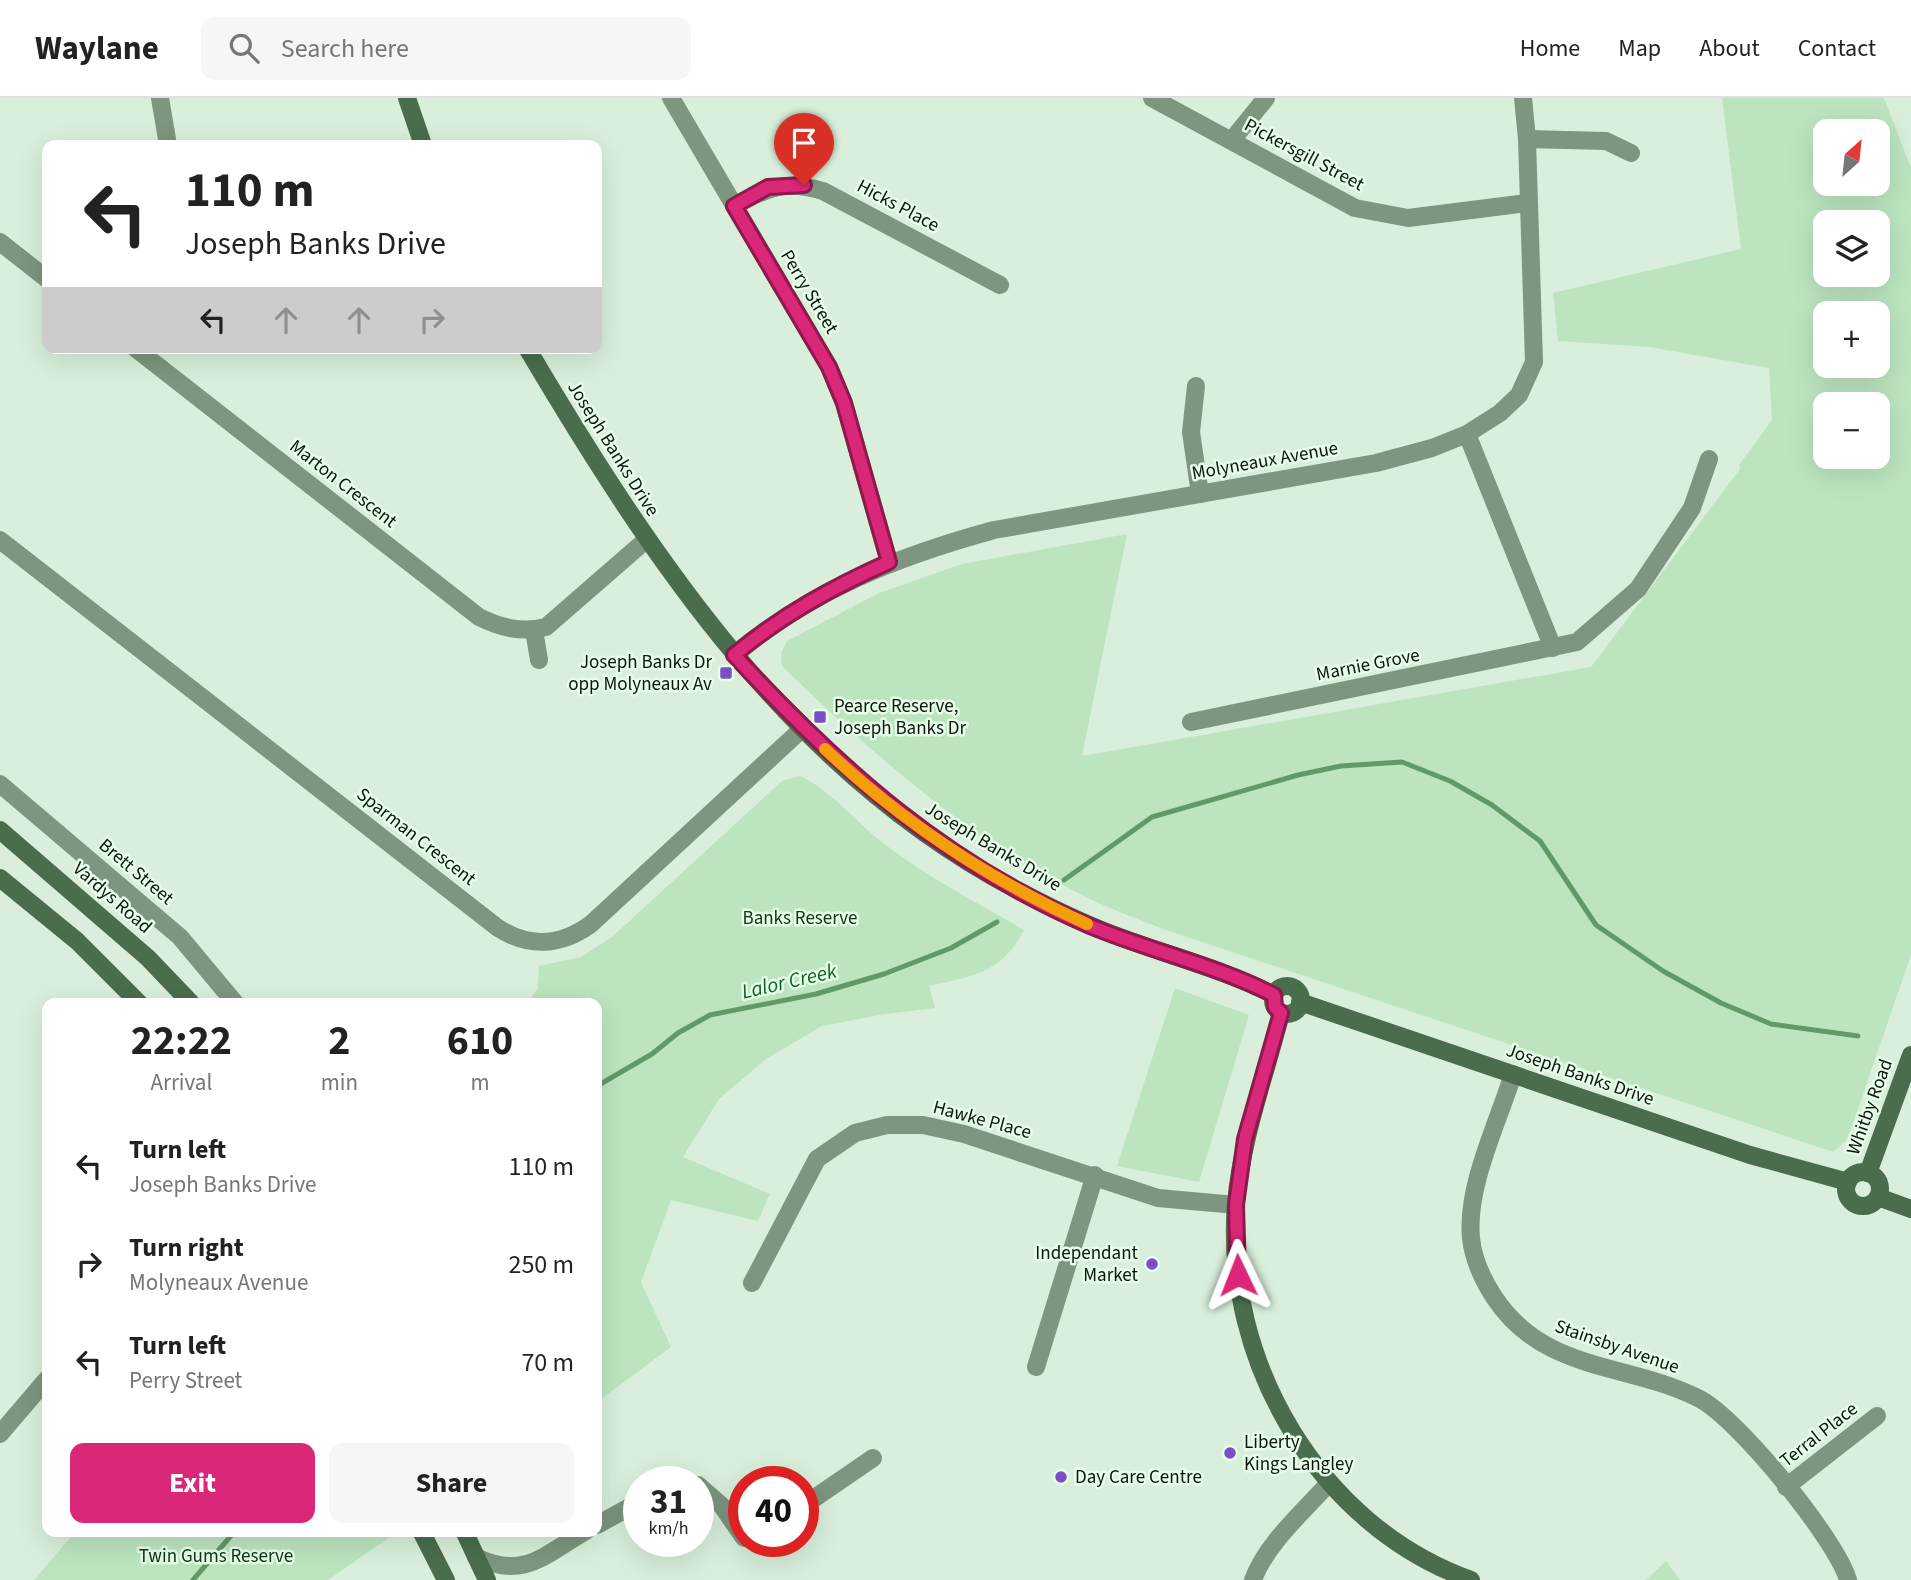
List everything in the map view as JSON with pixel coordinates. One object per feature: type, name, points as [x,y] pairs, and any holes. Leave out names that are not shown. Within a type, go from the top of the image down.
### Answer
[{"type":"street","points":[[160,98],[167,140]]},
{"type":"street","points":[[407,98],[421,140]]},
{"type":"street","name":"Perry Street","points":[[671,98],[829,367],[844,403],[889,562]]},
{"type":"street","name":"Pickersgill Street","points":[[1152,98],[1355,208],[1408,218],[1527,203]]},
{"type":"street","points":[[1232,140],[1266,98]]},
{"type":"street","name":"Molyneaux Avenue","points":[[734,655],[785,615],[840,584],[889,562],[994,530],[1376,463],[1467,434],[1500,413],[1518,395],[1534,362],[1527,139],[1523,98]]},
{"type":"street","points":[[1527,139],[1606,141],[1631,153]]},
{"type":"street","name":"Hicks Place","points":[[734,206],[768,187],[804,185],[823,191],[1000,285]]},
{"type":"street","points":[[0,242],[42,275]]},
{"type":"street","name":"Marton Crescent","points":[[143,354],[480,617],[497,625],[534,630]]},
{"type":"street","name":"Joseph Banks Drive","points":[[531,354],[646,540],[734,655],[803,728],[877,797],[910,822],[1016,890],[1091,926],[1274,995]]},
{"type":"street","points":[[1196,386],[1191,432],[1200,494]]},
{"type":"street","points":[[1467,434],[1553,648]]},
{"type":"street","name":"Marnie Grove","points":[[1191,722],[1577,642],[1638,589],[1692,508],[1709,459]]},
{"type":"street","name":"Sparman Crescent","points":[[0,540],[498,928],[527,942],[557,941],[577,934],[591,924],[803,728]]},
{"type":"street","points":[[539,660],[534,630],[547,627],[561,618],[646,540]]},
{"type":"street","name":"Brett Street","points":[[0,784],[180,937],[231,998]]},
{"type":"street","name":"Vardys Road","points":[[0,830],[148,958],[186,998]]},
{"type":"street","points":[[0,878],[77,942],[134,998]]},
{"type":"street","points":[[1292,987],[1299,993],[1300,1002],[1292,1013],[1281,1013],[1275,1007],[1274,995],[1280,988],[1292,987]]},
{"type":"street","name":"Joseph Banks Drive","points":[[1300,1002],[1749,1155],[1848,1182]]},
{"type":"street","points":[[1281,1013],[1245,1139],[1236,1205],[1238,1299],[1257,1361],[1280,1410],[1328,1484],[1387,1538],[1471,1580]]},
{"type":"street","name":"Whitby Road","points":[[1868,1173],[1911,1055]]},
{"type":"street","name":"Stainsby Avenue","points":[[1513,1074],[1478,1182],[1471,1222],[1476,1258],[1487,1287],[1518,1328],[1562,1354],[1697,1397],[1719,1410],[1746,1435],[1826,1539],[1848,1580]]},
{"type":"street","name":"Hawke Place","points":[[752,1283],[817,1159],[855,1133],[887,1125],[923,1125],[964,1134],[1095,1175],[1158,1198],[1236,1205]]},
{"type":"street","points":[[1860,1173],[1868,1173],[1877,1181],[1878,1197],[1868,1205],[1856,1205],[1848,1197],[1848,1182],[1860,1173]]},
{"type":"street","points":[[1036,1367],[1095,1175]]},
{"type":"street","points":[[1878,1197],[1911,1209]]},
{"type":"street","points":[[0,1434],[42,1385]]},
{"type":"street","name":"Terral Place","points":[[1786,1487],[1877,1416]]},
{"type":"street","points":[[819,1495],[873,1458]]},
{"type":"street","points":[[1253,1580],[1257,1569],[1275,1545],[1328,1484]]},
{"type":"street","points":[[714,1499],[728,1515]]},
{"type":"street","points":[[602,1522],[623,1511]]},
{"type":"street","points":[[424,1537],[446,1580]]},
{"type":"street","points":[[467,1537],[487,1580]]},
{"type":"street","points":[[514,1580],[526,1565],[575,1537]]},
{"type":"street","points":[[475,1556],[500,1567],[526,1565]]},
{"type":"green space","points":[[1722,98],[1884,98],[1911,168],[1911,955],[1851,1129],[1846,1141],[1833,1152],[1160,928],[1093,901],[1032,868],[955,817],[883,760],[782,666],[781,653],[787,641],[879,593],[962,564],[1127,534],[1082,756],[1591,667],[1740,469],[1739,465],[1772,420],[1769,368],[1649,347],[1558,341],[1553,293],[1741,249]]},
{"type":"green space","name":"Banks Reserve","points":[[800,776],[812,782],[917,867],[1024,930],[1006,956],[996,964],[973,975],[929,986],[935,1008],[822,1026],[766,1059],[719,1099],[683,1157],[770,1194],[758,1221],[671,1200],[641,1282],[671,1347],[602,1398],[602,998],[531,998],[538,988],[539,966],[581,957],[612,937],[782,781]]},
{"type":"green space","points":[[1175,988],[1249,1015],[1199,1182],[1117,1166]]},
{"type":"green space","name":"Twin Gums Reserve","points":[[71,1537],[390,1537],[328,1580],[34,1580]]},
{"type":"green space","points":[[1666,1561],[1680,1580],[1646,1580]]},
{"type":"waterway","points":[[1064,880],[1152,817],[1298,775],[1341,766],[1402,762],[1450,781],[1492,805],[1540,841],[1596,925],[1663,971],[1721,1003],[1771,1024],[1858,1036]]},
{"type":"waterway","name":"Lalor Creek","points":[[602,1083],[710,1015],[816,994],[884,974],[951,948],[997,922]]},
{"type":"waterway","name":"Lalor Creek","points":[[193,1580],[230,1537]]},
{"type":"slow traffic","points":[[825,749],[877,797],[943,846],[1016,890],[1087,924]]},
{"type":"place","name":"Joseph Banks Dr opp Molyneaux Av","points":[[726,673]]},
{"type":"place","name":"Pearce Reserve, Joseph Banks Dr","points":[[820,717]]},
{"type":"place","name":"Independant Market","points":[[1152,1264]]},
{"type":"place","name":"Liberty Kings Langley","points":[[1230,1453]]},
{"type":"place","name":"Day Care Centre","points":[[1061,1477]]},
{"type":"route","points":[[804,185],[768,187],[734,206],[829,367],[844,403],[889,562],[840,584],[785,615],[734,655],[803,728],[877,797],[943,846],[1016,890],[1091,926],[1255,985],[1274,995],[1273,1003],[1281,1013],[1254,1100],[1245,1139],[1236,1205],[1238,1275]]}]
